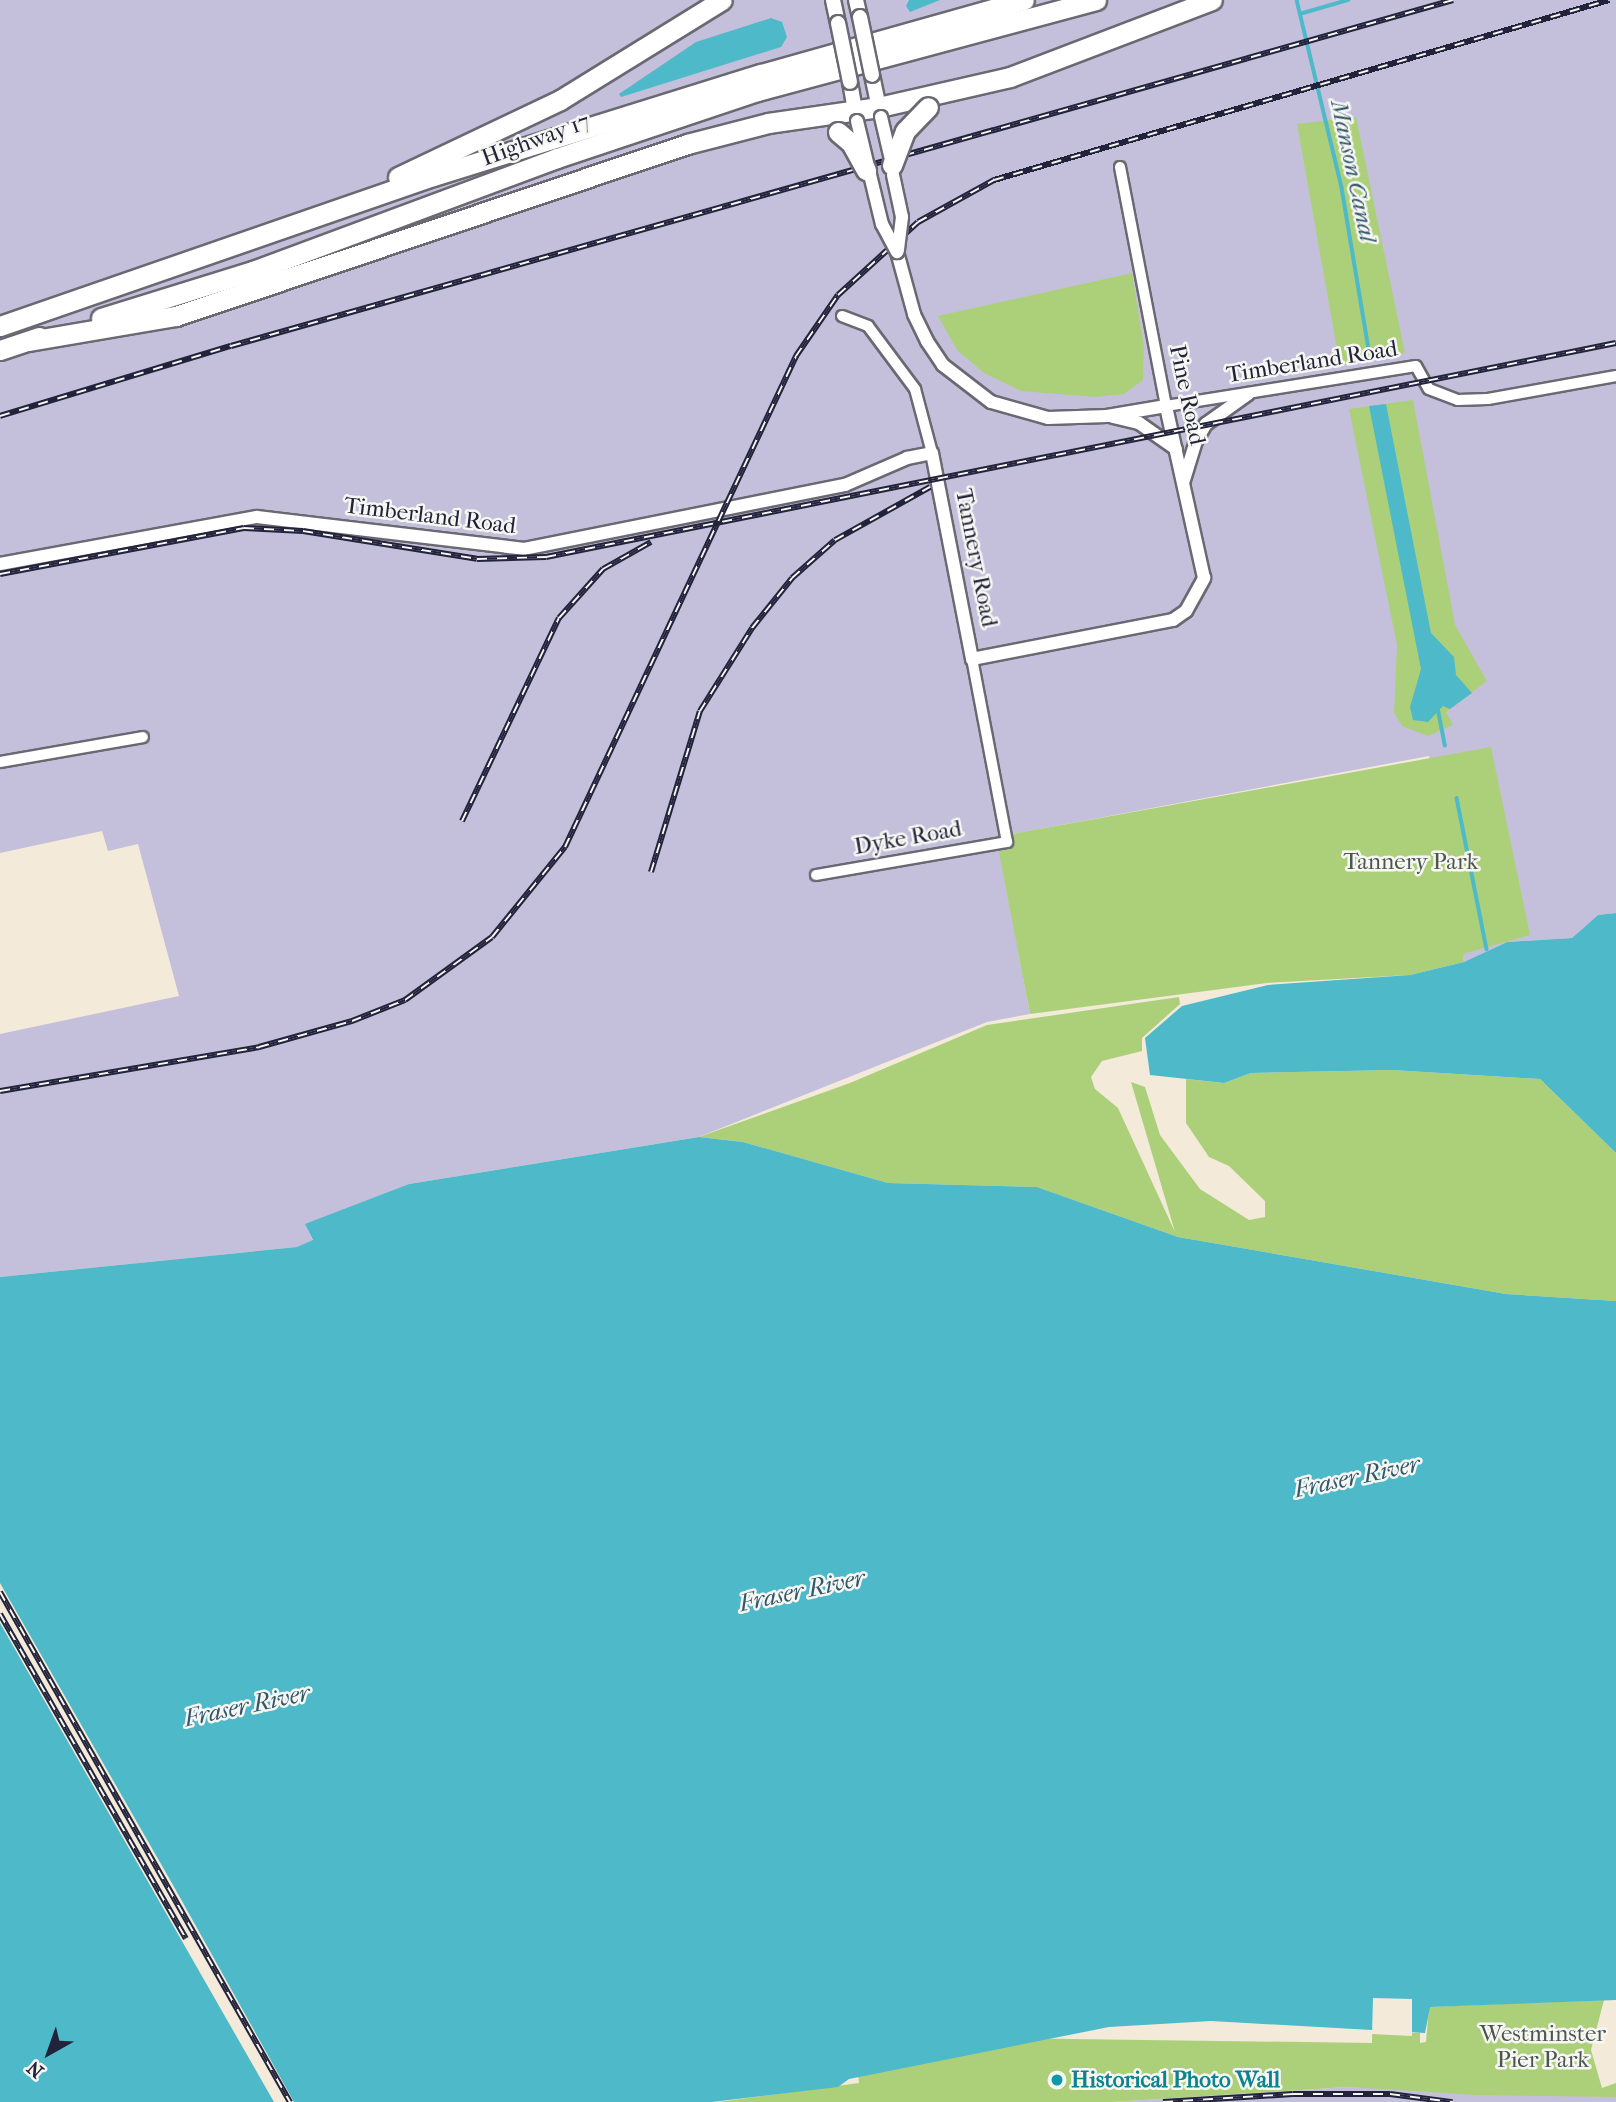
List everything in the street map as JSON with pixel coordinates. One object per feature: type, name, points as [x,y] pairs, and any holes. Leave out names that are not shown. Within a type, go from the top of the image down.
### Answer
[{"type":"highway","points":[[331,211],[560,100],[722,0]]},
{"type":"highway","name":"Highway 17","points":[[0,326],[331,211],[761,74],[1024,0]]},
{"type":"highway","name":"Highway 17","points":[[0,350],[253,271],[557,158],[757,91],[1096,0]]},
{"type":"highway","points":[[29,341],[176,316],[627,163],[768,123],[856,116],[949,93],[1042,66],[1212,0]]},
{"type":"highway","points":[[892,165],[905,131],[928,107],[949,93]]},
{"type":"highway","points":[[768,123],[830,127],[851,143],[866,170]]},
{"type":"main road","points":[[833,0],[856,116]]},
{"type":"main road","points":[[856,0],[880,112]]},
{"type":"street","points":[[880,112],[902,217],[897,251]]},
{"type":"street","points":[[856,116],[866,170],[882,224],[897,251],[907,291],[927,341],[943,365],[990,402],[1048,418],[1107,416],[1166,406]]},
{"type":"street","name":"Pine Road","points":[[972,659],[1173,620],[1193,603],[1204,578],[1166,406],[1120,167]]},
{"type":"street","name":"Tannery Road","points":[[842,316],[868,326],[915,389],[932,453],[1007,842]]},
{"type":"street","name":"Timberland Road","points":[[1166,406],[1416,366],[1429,389],[1458,400],[1489,399],[1616,376]]},
{"type":"street","points":[[1184,482],[1196,441],[1206,424],[1248,394]]},
{"type":"street","points":[[1107,416],[1139,423],[1177,450]]},
{"type":"street","name":"Timberland Road","points":[[0,564],[257,517],[524,549],[845,485],[907,458],[932,453]]},
{"type":"street","points":[[0,762],[143,737]]},
{"type":"street","name":"Dyke Road","points":[[816,875],[1007,842]]},
{"type":"shaded area","points":[[0,0],[1616,0],[1616,913],[1598,915],[1572,938],[1507,942],[1464,962],[1429,756],[997,837],[1030,1014],[987,1022],[699,1137],[409,1184],[306,1225],[313,1241],[297,1247],[0,1277],[0,1034],[179,996],[138,844],[108,851],[102,831],[0,853]]},
{"type":"shaded area","points":[[1348,2087],[1616,2094],[1616,2102],[1112,2102]]},
{"type":"green space","points":[[1356,117],[1405,353],[1340,366],[1297,124]]},
{"type":"green space","points":[[1132,273],[1144,347],[1143,380],[1124,394],[1095,397],[1021,391],[984,373],[957,350],[938,316]]},
{"type":"green space","points":[[1413,400],[1455,625],[1487,681],[1446,712],[1453,725],[1428,736],[1402,726],[1394,713],[1397,645],[1349,409]]},
{"type":"green space","name":"Tannery Park","points":[[1491,747],[1530,935],[1463,954],[1464,962],[1410,975],[1267,983],[1030,1014],[996,837]]},
{"type":"green space","points":[[1179,997],[1180,1004],[1142,1038],[1142,1051],[1102,1061],[1091,1077],[1095,1089],[1118,1108],[1175,1232],[1131,1082],[1145,1087],[1160,1135],[1200,1189],[1249,1220],[1265,1217],[1265,1201],[1229,1166],[1209,1157],[1186,1123],[1186,1079],[1224,1083],[1251,1073],[1392,1070],[1540,1079],[1616,1153],[1616,1301],[1506,1294],[1178,1237],[1037,1187],[888,1183],[743,1142],[699,1137],[850,1083],[987,1025]]},
{"type":"green space","name":"Westminster Pier Park","points":[[1373,1998],[1412,2033],[1420,2033],[1420,2043],[1426,2042],[1429,2007],[1604,2000],[1591,2050],[1602,2088],[1616,2083],[1616,2097],[1474,2095],[1348,2087],[1112,2102],[718,2102],[859,2083],[854,2036],[1372,2043]]},
{"type":"water","points":[[909,0],[940,0],[910,12],[906,6]]},
{"type":"water","points":[[771,18],[782,22],[787,37],[781,47],[621,97],[619,94],[696,42]]},
{"type":"water","points":[[1386,404],[1431,633],[1454,657],[1456,675],[1472,693],[1450,709],[1443,706],[1428,722],[1413,720],[1410,707],[1421,669],[1369,406]]},
{"type":"water","points":[[1616,913],[1616,1153],[1540,1079],[1392,1070],[1251,1073],[1224,1083],[1150,1075],[1145,1038],[1182,1006],[1268,985],[1410,975],[1464,962],[1507,942],[1572,938],[1598,915]]},
{"type":"water","name":"Fraser River","points":[[699,1137],[743,1142],[888,1183],[1037,1187],[1178,1237],[1506,1294],[1616,1301],[1616,2000],[1430,2007],[1425,2033],[1211,2021],[1109,2027],[849,2079],[838,2087],[712,2102],[0,2102],[0,1277],[297,1247],[313,1240],[305,1224],[409,1184]]},
{"type":"pier","points":[[0,1583],[294,2102],[274,2102],[0,1623]]},
{"type":"pier","points":[[1373,1998],[1412,1999],[1412,2036],[1372,2034]]},
{"type":"waterway","name":"Manson Canal","points":[[1297,0],[1342,188],[1369,350]]},
{"type":"waterway","points":[[1303,13],[1348,0]]},
{"type":"waterway","name":"Manson Canal","points":[[1438,708],[1445,745]]},
{"type":"waterway","name":"Manson Canal","points":[[1457,798],[1487,949]]},
{"type":"railway","points":[[0,416],[231,346],[1453,0]]},
{"type":"railway","points":[[0,1091],[259,1047],[352,1021],[405,1000],[492,937],[565,847],[796,356],[838,295],[918,222],[994,180],[1609,0]]},
{"type":"railway","points":[[0,574],[244,528],[303,531],[477,559],[546,557],[1616,343]]},
{"type":"railway","points":[[651,872],[700,711],[752,628],[792,578],[835,540],[930,487]]},
{"type":"railway","points":[[462,821],[559,618],[603,569],[651,542]]},
{"type":"railway","points":[[0,1592],[290,2102]]},
{"type":"railway","points":[[0,1614],[186,1939]]},
{"type":"railway","points":[[1163,2102],[1293,2094],[1390,2094],[1452,2102]]},
{"type":"place","name":"Historical Photo Wall","points":[[1057,2080]]}]
